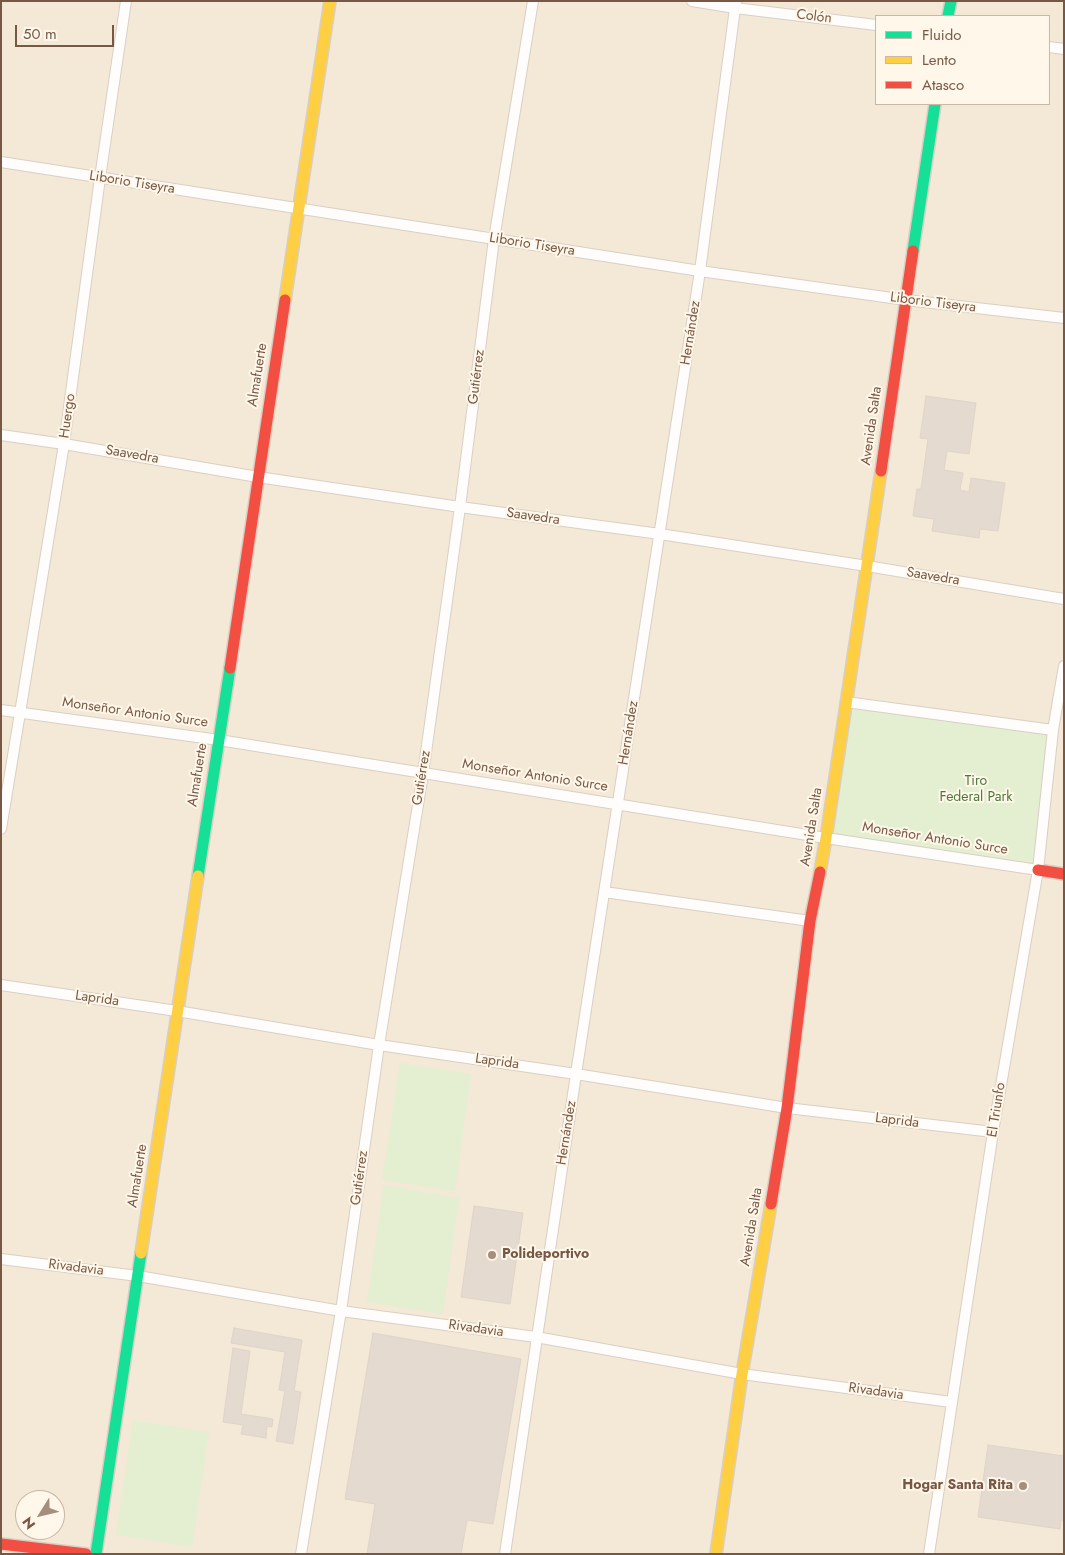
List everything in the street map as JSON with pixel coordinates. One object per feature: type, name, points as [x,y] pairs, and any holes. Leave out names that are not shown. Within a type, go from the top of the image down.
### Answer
[{"type":"street","name":"Huergo","points":[[1,829],[64,444],[126,1]]},
{"type":"street","name":"Almafuerte","points":[[96,1554],[330,1]]},
{"type":"street","name":"Gutiérrez","points":[[301,1554],[341,1311],[379,1045],[423,774],[460,507],[494,239],[533,1]]},
{"type":"street","name":"Colón","points":[[692,1],[735,5],[875,25]]},
{"type":"street","points":[[948,15],[950,1]]},
{"type":"street","name":"Hernández","points":[[505,1554],[536,1337],[700,271],[735,5]]},
{"type":"street","points":[[1050,47],[1064,49]]},
{"type":"street","name":"Avenida Salta","points":[[716,1554],[742,1374],[786,1108],[810,921],[826,838],[935,105]]},
{"type":"street","name":"Liborio Tiseyra","points":[[1,162],[700,271],[906,300],[1064,318]]},
{"type":"street","name":"Saavedra","points":[[1,435],[258,477],[660,534],[1064,599]]},
{"type":"street","name":"El Triunfo","points":[[929,1554],[993,1132],[1038,870],[1053,730],[1064,666]]},
{"type":"street","points":[[846,702],[1053,730]]},
{"type":"street","name":"Monseñor Antonio Surce","points":[[1,710],[219,740],[826,838],[1064,874]]},
{"type":"street","points":[[604,892],[810,921]]},
{"type":"street","name":"Laprida","points":[[1,985],[178,1011],[379,1045],[786,1108],[993,1132]]},
{"type":"street","name":"Rivadavia","points":[[1,1259],[138,1276],[341,1311],[536,1337],[742,1374],[951,1402]]},
{"type":"street","points":[[1,1544],[86,1554]]},
{"type":"shaded area","points":[[1,1],[1064,1],[1064,1554],[1,1554]]},
{"type":"green space","name":"Tiro Federal Park","points":[[846,702],[1053,730],[1038,870],[826,838]]},
{"type":"green space","points":[[400,1063],[471,1074],[455,1191],[382,1180]]},
{"type":"green space","points":[[384,1185],[459,1198],[443,1314],[367,1302]]},
{"type":"green space","points":[[133,1420],[209,1432],[192,1547],[116,1535]]},
{"type":"building","points":[[926,396],[976,403],[969,454],[947,451],[944,470],[963,473],[960,490],[969,492],[971,478],[1005,483],[998,531],[980,529],[979,538],[932,531],[934,519],[913,516],[917,489],[921,489],[928,439],[920,438]]},
{"type":"building","name":"Polideportivo","points":[[474,1206],[523,1213],[510,1304],[461,1297]]},
{"type":"building","points":[[234,1328],[302,1340],[294,1391],[301,1392],[293,1444],[276,1441],[285,1391],[279,1390],[285,1352],[231,1343]]},
{"type":"building","points":[[373,1333],[521,1359],[493,1524],[467,1520],[461,1554],[367,1554],[375,1504],[345,1499]]},
{"type":"building","points":[[233,1348],[250,1351],[241,1414],[273,1419],[272,1427],[267,1426],[266,1438],[241,1434],[243,1425],[223,1422]]},
{"type":"building","name":"Hogar Santa Rita","points":[[988,1445],[1064,1456],[1064,1520],[1061,1520],[1060,1529],[978,1517]]},
{"type":"traffic: fast","points":[[948,15],[951,1]]},
{"type":"traffic: fast","points":[[913,251],[935,105]]},
{"type":"traffic: fast","points":[[198,876],[230,668]]},
{"type":"traffic: fast","points":[[96,1554],[141,1253]]},
{"type":"traffic: slow","points":[[285,300],[330,1]]},
{"type":"traffic: slow","points":[[820,872],[881,471]]},
{"type":"traffic: slow","points":[[141,1253],[198,876]]},
{"type":"traffic: slow","points":[[716,1554],[742,1374],[771,1204]]},
{"type":"traffic: jam","points":[[881,471],[913,251]]},
{"type":"traffic: jam","points":[[230,668],[285,300]]},
{"type":"traffic: jam","points":[[1038,870],[1064,874]]},
{"type":"traffic: jam","points":[[771,1204],[787,1108],[810,921],[820,872]]},
{"type":"traffic: jam","points":[[1,1544],[86,1554]]},
{"type":"place","name":"Polideportivo","points":[[492,1255]]},
{"type":"place","name":"Hogar Santa Rita","points":[[1023,1486]]}]
